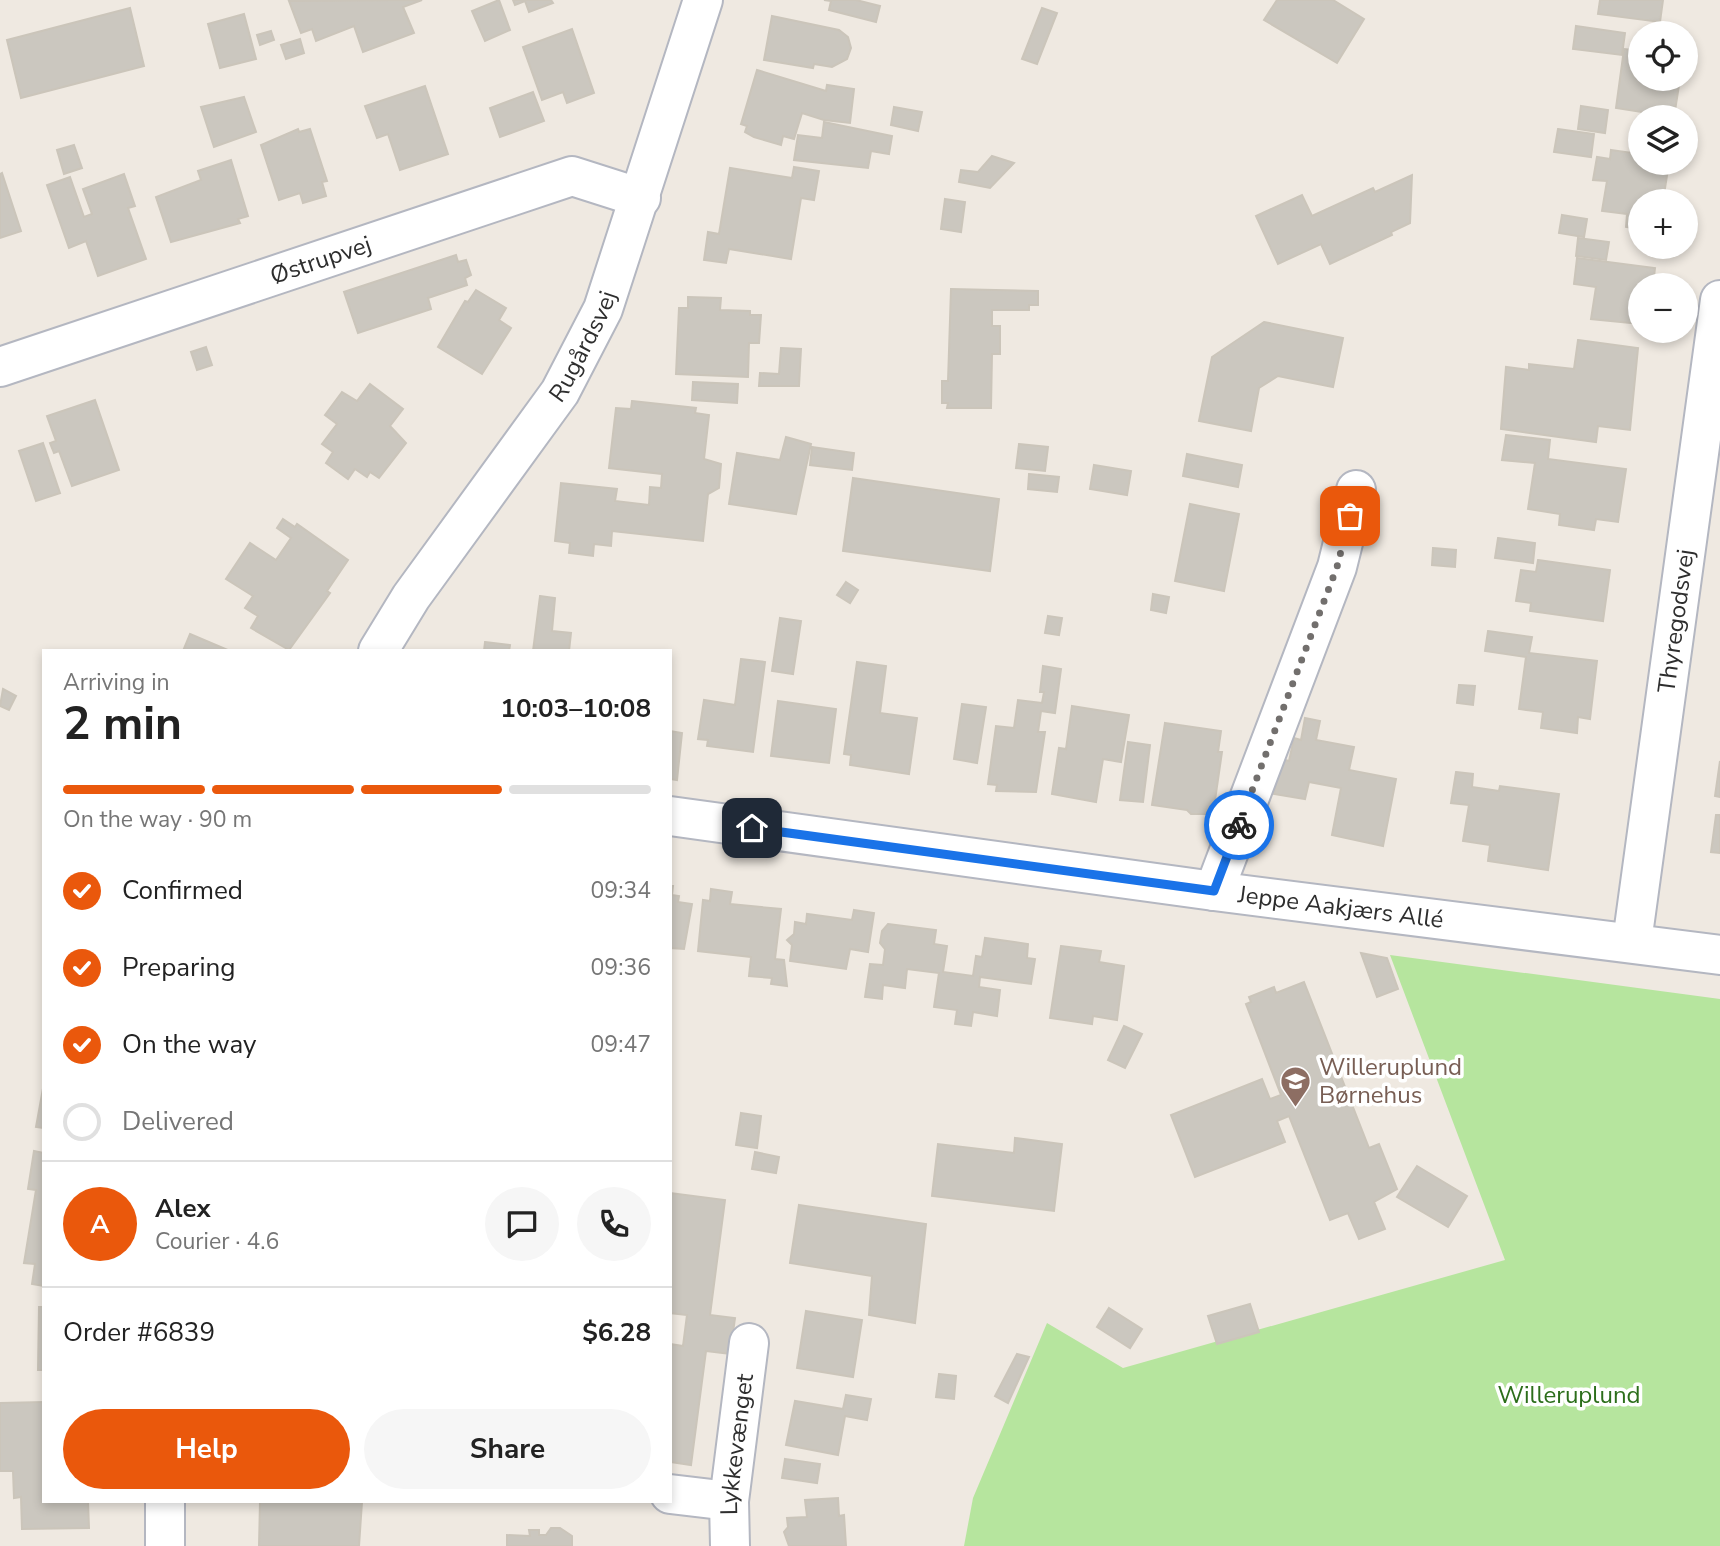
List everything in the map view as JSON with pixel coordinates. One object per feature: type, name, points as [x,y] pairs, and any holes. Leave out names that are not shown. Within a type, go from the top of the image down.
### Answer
[{"type":"street","name":"Rugårdsvej","points":[[379,649],[411,597],[560,392],[603,309],[703,0]]},
{"type":"street","name":"Østrupvej","points":[[0,367],[572,176],[641,198]]},
{"type":"street","name":"Thyregodsvej","points":[[1632,942],[1704,527],[1720,300]]},
{"type":"street","points":[[1214,891],[1337,567],[1356,490]]},
{"type":"street","name":"Jeppe Aakjærs Allé","points":[[672,816],[1214,891],[1720,955]]},
{"type":"street","name":"Lykkevænget","points":[[730,1546],[729,1501],[749,1343]]},
{"type":"street","points":[[672,1494],[729,1501]]},
{"type":"street","points":[[164,1503],[164,1546]]},
{"type":"green space","name":"Willeruplund","points":[[1390,955],[1720,999],[1720,1546],[964,1546],[973,1498],[1047,1323],[1123,1368],[1505,1260]]},
{"type":"building","points":[[422,0],[403,7],[414,33],[363,52],[354,26],[316,41],[312,29],[301,33],[289,1]]},
{"type":"building","points":[[499,0],[510,30],[485,41],[472,11]]},
{"type":"building","points":[[513,0],[551,0],[553,3],[529,12],[525,1],[515,5]]},
{"type":"building","points":[[824,0],[856,0],[880,6],[876,22],[829,10],[831,1]]},
{"type":"building","points":[[1277,0],[1333,0],[1364,19],[1337,63],[1264,20]]},
{"type":"building","points":[[1600,0],[1663,0],[1660,21],[1598,14]]},
{"type":"building","points":[[130,8],[144,66],[21,98],[7,40]]},
{"type":"building","points":[[1042,8],[1057,13],[1037,64],[1022,59]]},
{"type":"building","points":[[244,14],[256,59],[220,68],[208,24]]},
{"type":"building","points":[[772,16],[839,30],[848,37],[851,48],[847,59],[832,67],[814,64],[813,68],[764,60]]},
{"type":"building","points":[[1576,26],[1625,33],[1622,55],[1573,49]]},
{"type":"building","points":[[572,29],[594,93],[567,103],[563,92],[542,100],[523,47]]},
{"type":"building","points":[[271,31],[274,40],[260,45],[257,35]]},
{"type":"building","points":[[300,39],[304,53],[286,59],[281,45]]},
{"type":"building","points":[[1624,49],[1628,50],[1628,91],[1678,91],[1676,105],[1628,105],[1628,110],[1616,108]]},
{"type":"building","points":[[757,70],[826,91],[827,85],[854,89],[850,123],[824,120],[802,113],[794,139],[783,136],[781,145],[745,132],[747,126],[741,124]]},
{"type":"building","points":[[425,86],[448,154],[400,170],[388,134],[377,138],[365,106]]},
{"type":"building","points":[[533,92],[544,121],[500,137],[490,108]]},
{"type":"building","points":[[244,97],[256,132],[214,147],[201,107]]},
{"type":"building","points":[[1581,106],[1608,110],[1605,133],[1578,129]]},
{"type":"building","points":[[894,107],[922,112],[918,131],[891,125]]},
{"type":"building","points":[[824,122],[892,136],[889,154],[871,151],[868,168],[794,160],[798,135],[822,138]]},
{"type":"building","points":[[298,129],[299,132],[310,129],[327,181],[322,182],[326,196],[303,203],[300,193],[279,200],[261,145]]},
{"type":"building","points":[[1558,129],[1594,134],[1591,157],[1554,152]]},
{"type":"building","points":[[74,145],[82,168],[64,174],[57,150]]},
{"type":"building","points":[[1611,150],[1628,152],[1628,175],[1667,175],[1665,189],[1628,189],[1628,227],[1627,214],[1602,211],[1607,181],[1593,180],[1597,157],[1610,159]]},
{"type":"building","points":[[992,156],[1014,163],[990,188],[959,182],[961,170],[978,172]]},
{"type":"building","points":[[231,160],[248,216],[238,219],[240,223],[171,242],[156,197],[201,180],[198,171]]},
{"type":"building","points":[[794,167],[819,171],[814,200],[801,198],[791,259],[729,249],[726,263],[704,260],[708,232],[719,234],[730,168],[792,178]]},
{"type":"building","points":[[2,173],[21,231],[0,238],[0,174]]},
{"type":"building","points":[[124,174],[135,206],[128,208],[146,259],[98,276],[86,241],[69,248],[47,185],[70,177],[84,217],[92,214],[83,189]]},
{"type":"building","points":[[1412,175],[1410,223],[1391,232],[1392,235],[1330,264],[1321,244],[1278,264],[1256,216],[1302,195],[1312,216],[1373,188],[1375,192]]},
{"type":"building","points":[[945,199],[965,202],[961,232],[941,229]]},
{"type":"building","points":[[1562,215],[1587,219],[1584,237],[1559,233]]},
{"type":"building","points":[[1578,238],[1609,242],[1606,260],[1576,256]]},
{"type":"building","points":[[456,255],[458,262],[466,260],[471,275],[465,278],[467,285],[428,298],[431,309],[358,333],[344,292]]},
{"type":"building","points":[[1577,258],[1655,268],[1654,273],[1628,273],[1628,323],[1591,319],[1596,287],[1574,284]]},
{"type":"building","points":[[951,289],[1038,291],[1038,305],[1029,305],[1029,310],[992,310],[992,326],[1000,326],[1000,354],[992,354],[991,408],[947,408],[948,403],[942,403],[942,381],[948,381]]},
{"type":"building","points":[[476,290],[506,308],[499,320],[511,328],[482,374],[438,347],[465,301],[468,302]]},
{"type":"building","points":[[688,297],[721,298],[720,310],[750,311],[750,315],[761,315],[759,343],[749,343],[748,377],[676,374],[679,308],[688,308]]},
{"type":"building","points":[[1264,322],[1343,338],[1333,387],[1278,376],[1259,388],[1251,431],[1199,421],[1212,357]]},
{"type":"building","points":[[1578,340],[1638,348],[1630,430],[1598,426],[1596,442],[1501,429],[1506,367],[1529,370],[1529,364],[1574,369]]},
{"type":"building","points":[[206,347],[212,365],[197,370],[191,352]]},
{"type":"building","points":[[781,348],[801,349],[799,386],[759,386],[760,373],[779,374]]},
{"type":"building","points":[[693,382],[738,384],[737,403],[692,400]]},
{"type":"building","points":[[370,384],[403,409],[390,426],[406,443],[379,478],[370,472],[367,477],[355,469],[348,479],[326,463],[333,452],[322,444],[337,424],[325,415],[342,392],[357,401]]},
{"type":"building","points":[[95,400],[119,470],[72,486],[59,451],[54,453],[50,443],[56,441],[47,416]]},
{"type":"building","points":[[632,401],[696,408],[695,413],[709,415],[704,459],[721,464],[719,488],[708,494],[703,541],[612,531],[611,546],[594,544],[593,556],[569,553],[570,543],[555,541],[561,483],[617,489],[615,501],[649,505],[650,487],[661,488],[662,474],[609,468],[616,408],[631,409]]},
{"type":"building","points":[[1506,435],[1550,440],[1548,459],[1626,469],[1618,522],[1596,519],[1594,530],[1559,525],[1560,514],[1528,509],[1535,463],[1502,460]]},
{"type":"building","points":[[786,437],[811,444],[796,514],[729,504],[737,453],[780,460]]},
{"type":"building","points":[[43,443],[60,493],[36,501],[19,451]]},
{"type":"building","points":[[1019,444],[1048,447],[1045,471],[1016,468]]},
{"type":"building","points":[[812,447],[854,453],[852,470],[810,465]]},
{"type":"building","points":[[1187,454],[1242,465],[1238,487],[1183,476]]},
{"type":"building","points":[[1094,465],[1131,471],[1127,495],[1090,489]]},
{"type":"building","points":[[1029,474],[1059,477],[1057,492],[1028,489]]},
{"type":"building","points":[[853,478],[999,499],[990,571],[843,551]]},
{"type":"building","points":[[1190,504],[1239,514],[1224,591],[1175,581]]},
{"type":"building","points":[[283,519],[295,527],[297,524],[348,560],[327,591],[330,593],[290,649],[251,628],[258,616],[245,608],[253,596],[226,579],[250,543],[276,560],[291,538],[277,528]]},
{"type":"building","points":[[1498,538],[1535,543],[1533,563],[1495,558]]},
{"type":"building","points":[[1433,548],[1456,550],[1455,567],[1432,565]]},
{"type":"building","points":[[1538,560],[1610,570],[1603,621],[1530,611],[1531,603],[1516,601],[1521,570],[1536,572]]},
{"type":"building","points":[[846,582],[858,590],[850,603],[837,595]]},
{"type":"building","points":[[1153,594],[1169,597],[1166,613],[1151,610]]},
{"type":"building","points":[[540,596],[555,598],[552,631],[571,633],[569,649],[533,649]]},
{"type":"building","points":[[1048,616],[1062,618],[1059,635],[1045,633]]},
{"type":"building","points":[[780,618],[801,621],[793,674],[772,671]]},
{"type":"building","points":[[1488,631],[1532,637],[1529,653],[1597,661],[1590,719],[1578,717],[1577,733],[1541,728],[1543,712],[1519,709],[1526,657],[1485,651]]},
{"type":"building","points":[[190,634],[225,649],[184,649]]},
{"type":"building","points":[[485,642],[510,645],[509,649],[484,649]]},
{"type":"building","points":[[741,659],[765,662],[753,752],[707,746],[708,740],[698,739],[704,700],[735,705]]},
{"type":"building","points":[[857,662],[886,666],[880,713],[917,718],[909,774],[850,765],[851,755],[844,754]]},
{"type":"building","points":[[1043,666],[1061,669],[1055,713],[1041,711],[1038,732],[1045,732],[1036,792],[996,791],[997,785],[988,784],[996,726],[1014,728],[1018,700],[1042,703],[1044,692],[1040,692]]},
{"type":"building","points":[[1459,685],[1475,686],[1473,705],[1457,703]]},
{"type":"building","points":[[3,689],[16,696],[9,710],[0,706]]},
{"type":"building","points":[[778,701],[836,709],[829,763],[771,756]]},
{"type":"building","points":[[962,704],[986,707],[977,763],[954,759]]},
{"type":"building","points":[[1072,706],[1129,715],[1121,762],[1103,759],[1096,802],[1052,794],[1059,748],[1066,749]]},
{"type":"building","points":[[1305,718],[1320,721],[1316,740],[1354,747],[1349,770],[1396,779],[1383,846],[1332,835],[1341,788],[1309,782],[1305,799],[1274,794],[1281,759],[1289,761],[1294,738],[1301,740]]},
{"type":"building","points":[[1165,723],[1221,731],[1218,752],[1222,752],[1213,814],[1191,814],[1187,810],[1152,805]]},
{"type":"building","points":[[672,731],[682,733],[677,780],[672,779]]},
{"type":"building","points":[[1128,742],[1150,745],[1143,802],[1120,800]]},
{"type":"building","points":[[1720,761],[1720,797],[1715,796]]},
{"type":"building","points":[[1456,772],[1473,774],[1472,787],[1499,791],[1500,786],[1559,794],[1548,870],[1488,861],[1490,845],[1463,841],[1469,805],[1451,803]]},
{"type":"building","points":[[1716,815],[1720,815],[1720,853],[1711,852]]},
{"type":"building","points":[[711,889],[732,892],[730,904],[781,909],[775,959],[784,960],[787,986],[771,984],[772,978],[749,976],[751,957],[698,951],[703,900],[710,901]]},
{"type":"building","points":[[672,895],[679,896],[678,902],[692,904],[684,949],[672,948]]},
{"type":"building","points":[[854,910],[874,913],[868,952],[850,949],[846,969],[790,961],[792,945],[787,940],[794,934],[795,922],[806,924],[807,914],[852,920]]},
{"type":"building","points":[[888,924],[936,930],[934,944],[947,946],[943,972],[973,976],[976,956],[982,957],[985,938],[1028,944],[1027,958],[1035,959],[1031,984],[980,977],[979,987],[1000,990],[997,1016],[973,1012],[971,1026],[955,1024],[957,1010],[934,1007],[939,973],[907,969],[905,988],[883,985],[882,999],[865,997],[870,964],[883,965],[885,949],[880,943],[882,931]]},
{"type":"building","points":[[1061,946],[1101,951],[1099,962],[1124,966],[1117,1020],[1093,1016],[1092,1024],[1050,1018]]},
{"type":"building","points":[[1361,953],[1387,958],[1398,989],[1377,997]]},
{"type":"building","points":[[1304,982],[1369,1148],[1379,1144],[1397,1189],[1374,1202],[1385,1229],[1359,1239],[1348,1213],[1330,1220],[1289,1116],[1277,1121],[1285,1142],[1195,1177],[1171,1115],[1262,1079],[1270,1099],[1281,1095],[1246,1004],[1251,1002],[1249,997],[1274,987],[1276,993]]},
{"type":"building","points":[[1124,1026],[1142,1034],[1125,1068],[1108,1060]]},
{"type":"building","points":[[42,1094],[42,1128],[36,1127]]},
{"type":"building","points":[[741,1113],[761,1116],[757,1148],[736,1145]]},
{"type":"building","points":[[1015,1138],[1062,1144],[1054,1211],[932,1196],[938,1144],[1014,1153]]},
{"type":"building","points":[[34,1151],[42,1153],[42,1286],[32,1284],[35,1264],[24,1263],[36,1190],[28,1189]]},
{"type":"building","points":[[755,1152],[779,1157],[776,1173],[752,1169]]},
{"type":"building","points":[[1417,1166],[1467,1196],[1448,1227],[1397,1197]]},
{"type":"building","points":[[672,1193],[725,1200],[710,1315],[735,1318],[730,1354],[706,1351],[691,1465],[672,1462],[672,1344],[683,1346],[687,1315],[672,1313]]},
{"type":"building","points":[[799,1205],[926,1224],[915,1323],[869,1315],[872,1276],[790,1263]]},
{"type":"building","points":[[1250,1304],[1259,1332],[1217,1344],[1208,1316]]},
{"type":"building","points":[[39,1307],[42,1307],[42,1370],[38,1370]]},
{"type":"building","points":[[1109,1308],[1142,1329],[1130,1348],[1097,1327]]},
{"type":"building","points":[[806,1311],[862,1320],[853,1377],[797,1368]]},
{"type":"building","points":[[1017,1354],[1029,1357],[1008,1403],[995,1396]]},
{"type":"building","points":[[939,1374],[956,1376],[954,1399],[936,1397]]},
{"type":"building","points":[[846,1395],[871,1399],[867,1420],[845,1416],[838,1455],[786,1445],[795,1401],[843,1409]]},
{"type":"building","points":[[42,1402],[42,1503],[88,1503],[89,1528],[22,1529],[21,1497],[14,1498],[13,1471],[0,1471],[0,1403]]},
{"type":"building","points":[[785,1459],[820,1464],[817,1483],[782,1478]]},
{"type":"building","points":[[838,1498],[839,1516],[844,1515],[846,1546],[789,1546],[784,1532],[788,1527],[787,1518],[807,1517],[805,1500]]},
{"type":"building","points":[[260,1503],[362,1503],[359,1546],[259,1546]]},
{"type":"building","points":[[551,1528],[560,1528],[572,1536],[572,1546],[507,1546],[507,1535],[530,1536],[529,1530],[539,1530],[539,1535],[546,1535]]},
{"type":"way so far","points":[[1239,825],[1337,567],[1350,516]]},
{"type":"place","name":"Willeruplund Børnehus","points":[[1296,1108]]},
{"type":"route","points":[[752,828],[1214,891],[1239,825]]}]
